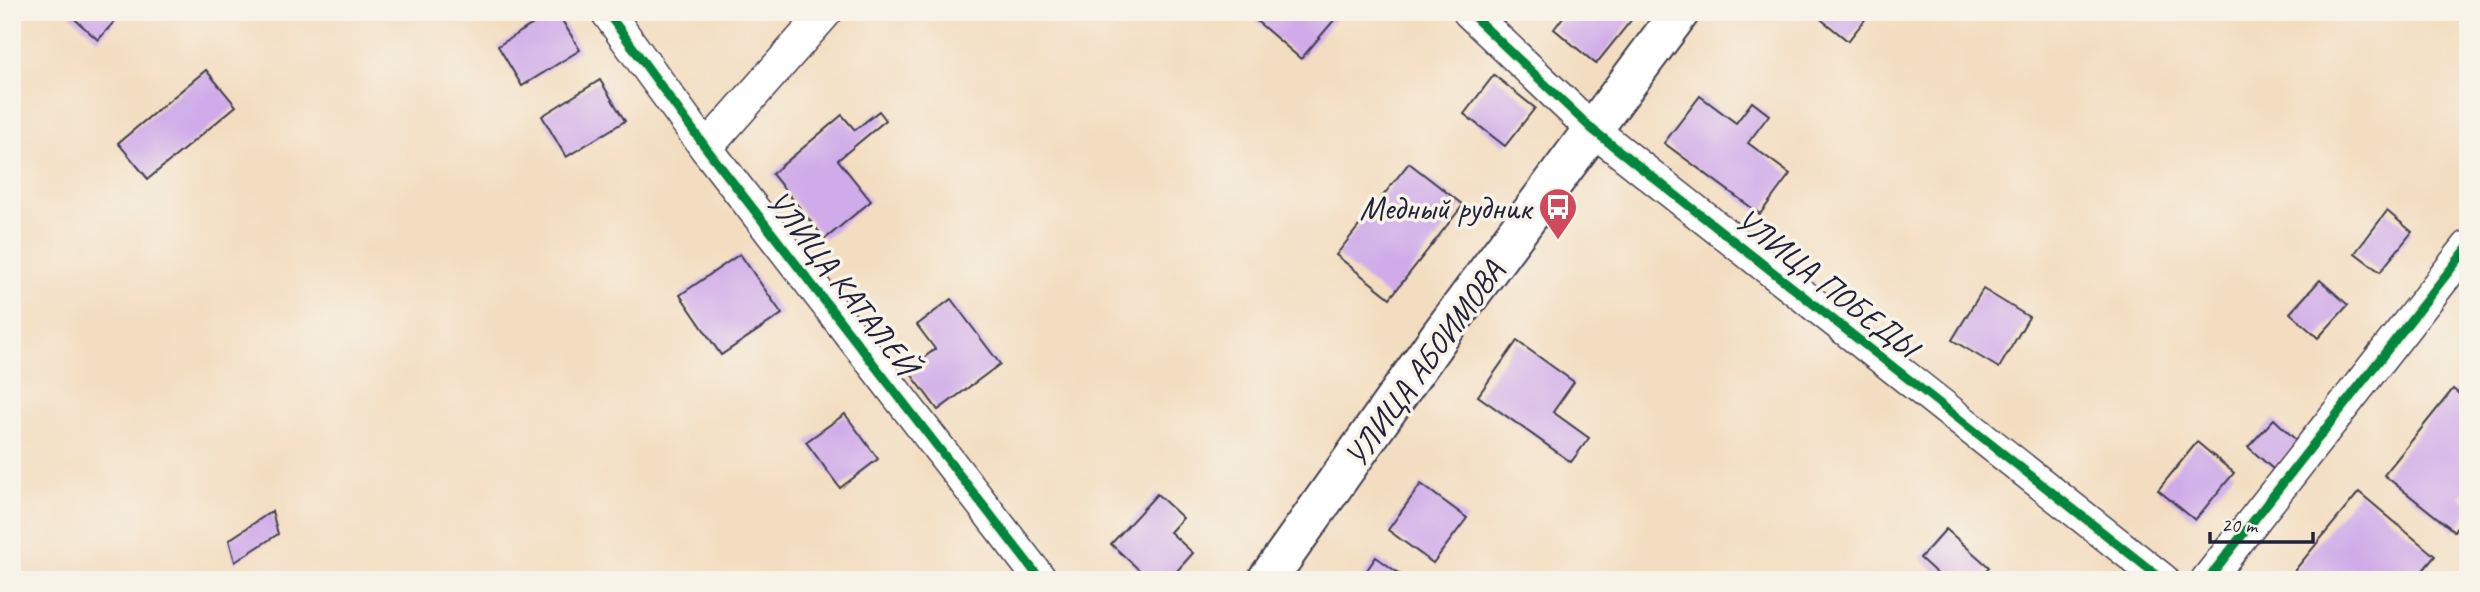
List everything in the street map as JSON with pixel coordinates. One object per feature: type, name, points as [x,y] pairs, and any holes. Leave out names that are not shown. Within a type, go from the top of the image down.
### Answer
[{"type":"main road","name":"УЛИЦА АБОИМОВА","points":[[1267,580],[1441,334],[1680,12]]},
{"type":"street","name":"УЛИЦА КАТАЛЕЙ","points":[[607,12],[706,148],[1041,580]]},
{"type":"street","points":[[706,148],[826,12]]},
{"type":"street","name":"УЛИЦА ПОБЕДЫ","points":[[1469,12],[1593,130],[2162,580]]},
{"type":"street","points":[[2207,580],[2468,247]]},
{"type":"building","points":[[67,12],[123,12],[98,40]]},
{"type":"building","points":[[552,12],[557,12],[580,50],[522,86],[498,46]]},
{"type":"building","points":[[1246,12],[1341,12],[1301,59]]},
{"type":"building","points":[[1567,12],[1626,12],[1633,18],[1596,64],[1554,29]]},
{"type":"building","points":[[1812,12],[1871,12],[1848,41]]},
{"type":"building","points":[[206,70],[236,106],[148,179],[118,143]]},
{"type":"building","points":[[1494,75],[1535,108],[1505,146],[1464,114]]},
{"type":"building","points":[[600,80],[625,121],[566,157],[542,116]]},
{"type":"building","points":[[1700,96],[1736,123],[1752,102],[1769,115],[1748,143],[1790,174],[1760,214],[1664,143]]},
{"type":"building","points":[[879,111],[886,120],[838,160],[871,201],[825,239],[772,174],[842,115],[855,130]]},
{"type":"building","points":[[1409,163],[1463,205],[1390,298],[1336,255]]},
{"type":"building","points":[[2387,211],[2412,232],[2380,272],[2355,253]]},
{"type":"building","points":[[740,254],[782,314],[721,355],[680,295]]},
{"type":"building","points":[[2320,280],[2348,305],[2318,338],[2290,313]]},
{"type":"building","points":[[1983,289],[2029,317],[1999,368],[1952,340]]},
{"type":"building","points":[[951,299],[1000,364],[938,410],[908,370],[935,349],[917,325]]},
{"type":"building","points":[[1517,341],[1574,382],[1553,412],[1589,438],[1571,462],[1478,396]]},
{"type":"building","points":[[2453,389],[2468,401],[2468,488],[2460,497],[2468,503],[2468,514],[2454,531],[2384,475]]},
{"type":"building","points":[[845,414],[878,459],[840,488],[806,442]]},
{"type":"building","points":[[2274,419],[2298,442],[2273,469],[2248,447]]},
{"type":"building","points":[[2197,442],[2234,473],[2195,520],[2158,490]]},
{"type":"building","points":[[1421,484],[1467,518],[1433,563],[1388,530]]},
{"type":"building","points":[[2359,492],[2435,556],[2415,580],[2366,580],[2361,576],[2358,580],[2295,580],[2290,576]]},
{"type":"building","points":[[1157,494],[1183,518],[1170,532],[1193,553],[1169,580],[1150,580],[1111,544]]},
{"type":"building","points":[[272,511],[278,534],[235,562],[229,540]]},
{"type":"building","points":[[1946,529],[1989,567],[1978,580],[1944,580],[1920,558]]},
{"type":"building","points":[[1376,557],[1408,580],[1360,580]]},
{"type":"cycle path","points":[[607,12],[706,148],[1041,580]]},
{"type":"cycle path","points":[[1469,12],[1593,130],[2163,580]]},
{"type":"cycle path","points":[[2207,580],[2468,247]]},
{"type":"place","name":"Медный рудник","points":[[1558,241]]}]
